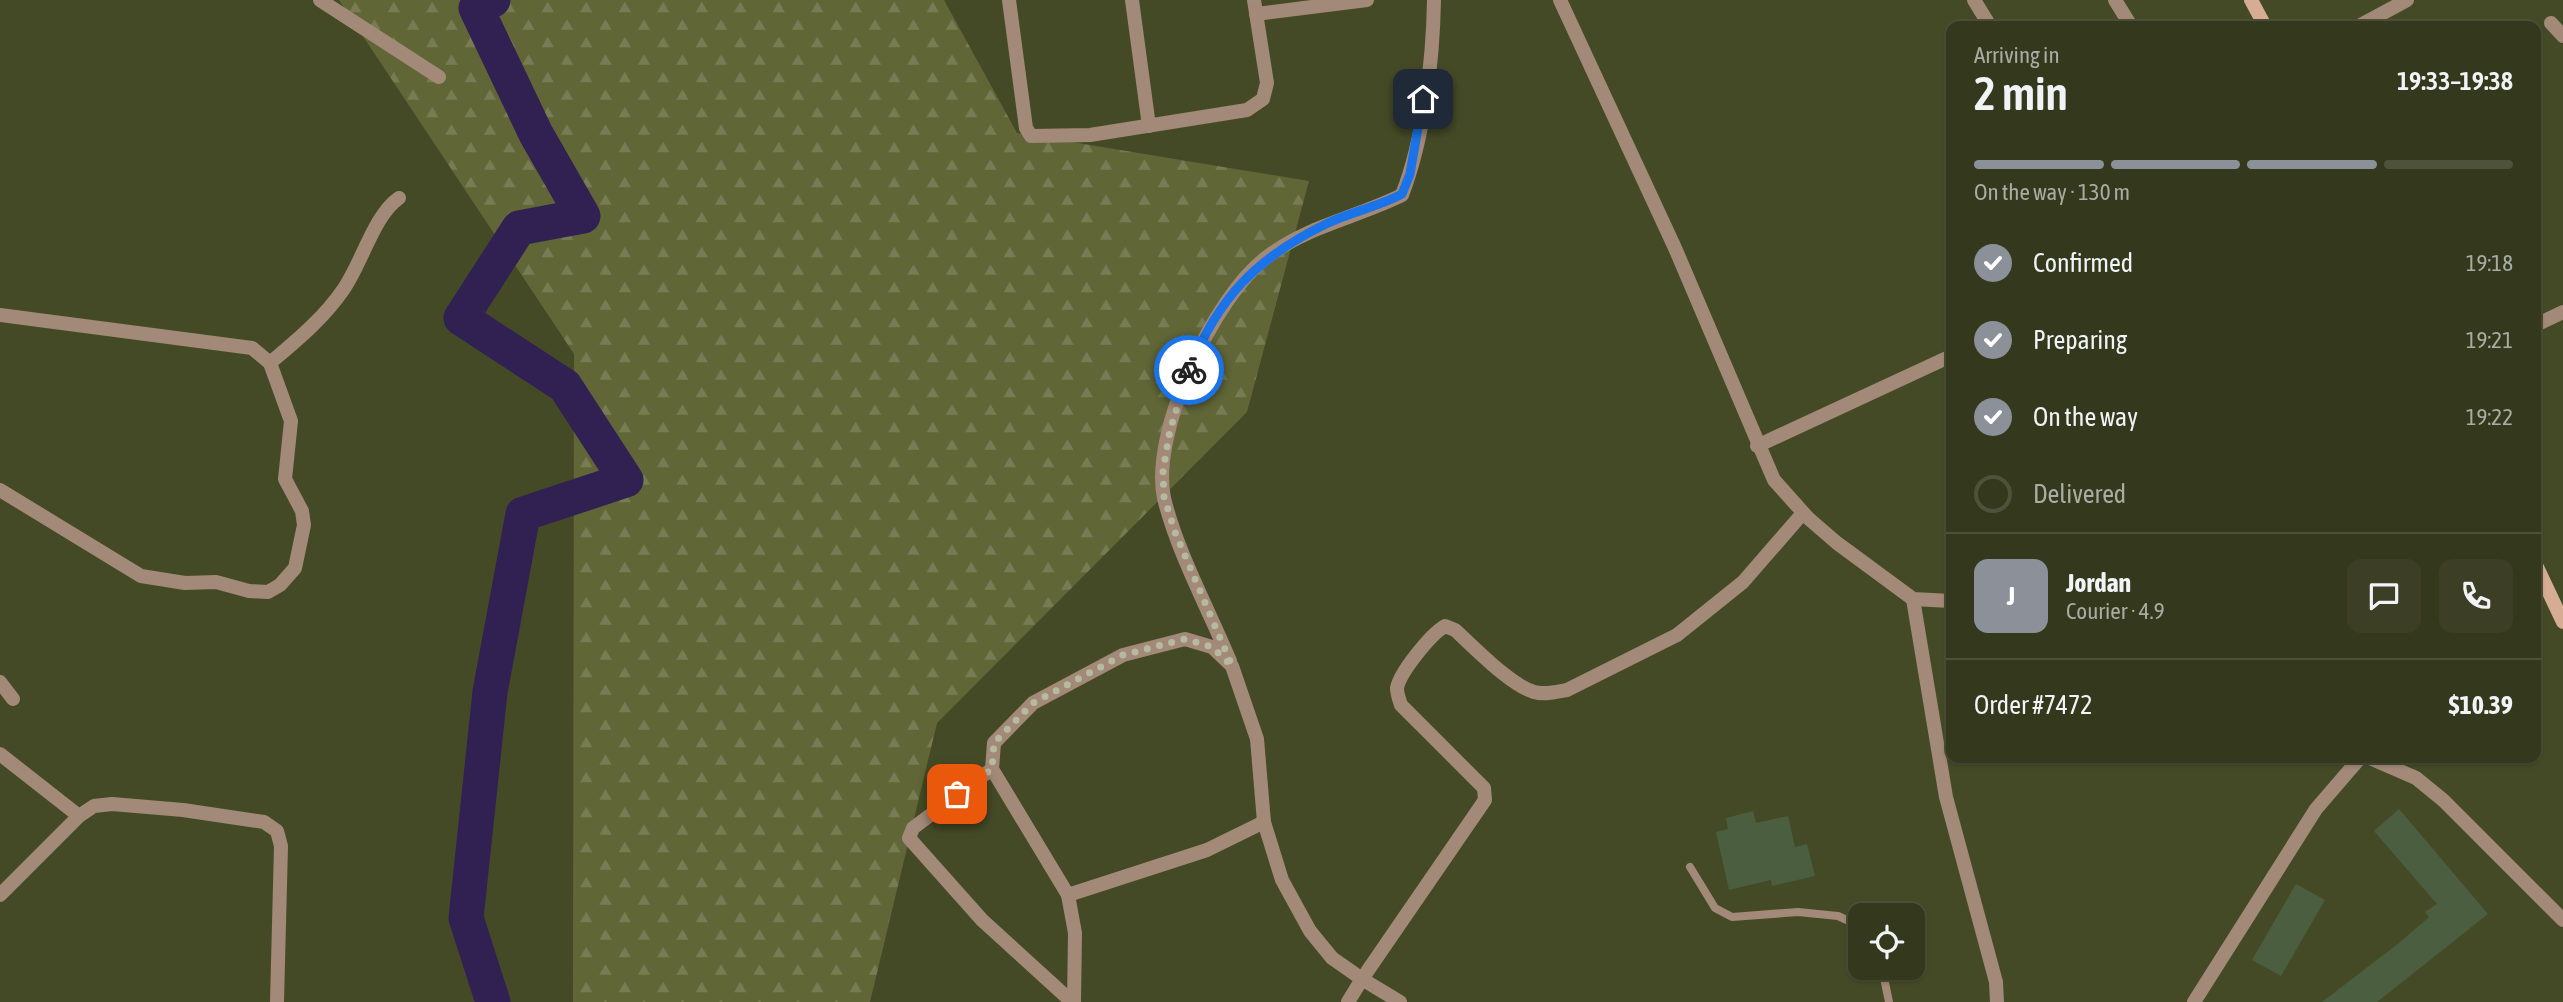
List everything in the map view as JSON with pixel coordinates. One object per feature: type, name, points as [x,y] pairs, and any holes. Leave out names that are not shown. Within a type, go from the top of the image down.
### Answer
[{"type":"street","points":[[320,0],[439,77]]},
{"type":"street","points":[[1009,0],[1027,133],[1031,136],[1090,135],[1247,110],[1263,99],[1267,83],[1255,7],[1367,0]]},
{"type":"street","points":[[1132,0],[1149,127]]},
{"type":"street","points":[[1399,1002],[1332,958],[1310,931],[1282,880],[1264,822],[1257,739],[1232,666],[1175,532],[1164,497],[1163,471],[1170,430],[1190,368],[1208,330],[1235,290],[1267,257],[1328,223],[1402,194],[1410,174],[1420,122],[1433,30],[1434,0]]},
{"type":"street","points":[[1560,0],[1675,248],[1774,480],[1803,513],[1837,543],[1913,599],[1946,601]]},
{"type":"street","points":[[1974,0],[1987,21]]},
{"type":"street","points":[[2115,0],[2128,21]]},
{"type":"street","points":[[2251,0],[2262,21]]},
{"type":"street","points":[[2368,21],[2407,0]]},
{"type":"street","points":[[2551,23],[2563,36]]},
{"type":"street","points":[[270,363],[320,320],[344,289],[370,242],[379,218],[399,198]]},
{"type":"street","points":[[2541,323],[2563,312]]},
{"type":"street","points":[[0,315],[252,348],[270,363],[291,421],[285,479],[302,511],[304,525],[295,568],[280,586],[268,592],[249,591],[216,582],[184,583],[141,576],[0,491]]},
{"type":"street","points":[[1758,446],[1946,358]]},
{"type":"street","points":[[1348,1002],[1485,800],[1484,788],[1401,705],[1396,692],[1400,679],[1435,632],[1445,626],[1455,630],[1515,681],[1532,691],[1549,693],[1567,690],[1677,635],[1743,582],[1803,513]]},
{"type":"street","points":[[2541,576],[2563,622]]},
{"type":"street","points":[[1913,599],[1946,797],[1996,982],[1997,1002]]},
{"type":"street","points":[[1073,1002],[1075,933],[1068,895],[992,769],[994,743],[1033,703],[1123,655],[1185,639],[1212,647],[1232,666]]},
{"type":"street","points":[[0,682],[13,699]]},
{"type":"street","points":[[0,754],[79,816]]},
{"type":"street","points":[[2194,1002],[2316,809],[2356,763]]},
{"type":"street","points":[[2382,763],[2416,778],[2443,800],[2563,920]]},
{"type":"street","points":[[992,769],[913,828],[909,838],[982,920],[1073,1002]]},
{"type":"street","points":[[0,895],[79,816],[94,806],[124,805],[264,822],[277,831],[281,846],[273,1000]]},
{"type":"street","points":[[1068,895],[1207,850],[1264,822]]},
{"type":"lane","points":[[1690,867],[1715,908],[1732,917],[1798,912],[1838,916],[1848,921]]},
{"type":"lane","points":[[1884,980],[1889,1002]]},
{"type":"green space","points":[[339,0],[944,0],[1017,133],[1309,181],[1247,412],[937,723],[870,1002],[573,1002],[574,354]]},
{"type":"building","points":[[2399,809],[2488,914],[2377,1002],[2322,1002],[2399,943],[2429,917],[2425,912],[2437,904],[2374,831]]},
{"type":"building","points":[[1753,811],[1756,823],[1788,816],[1795,847],[1807,844],[1815,876],[1772,886],[1771,880],[1729,890],[1716,832],[1728,829],[1726,818]]},
{"type":"building","points":[[2296,884],[2325,900],[2281,976],[2252,960]]},
{"type":"waterway","points":[[493,0],[476,8],[536,134],[583,216],[519,228],[461,318],[565,386],[626,480],[523,514],[490,692],[466,918],[493,1002]]},
{"type":"way so far","points":[[957,794],[992,769],[994,743],[1033,703],[1123,655],[1185,639],[1212,647],[1232,666],[1175,532],[1164,497],[1163,471],[1170,430],[1189,370]]},
{"type":"route","points":[[1189,370],[1208,330],[1235,290],[1267,257],[1328,223],[1388,202],[1402,194],[1410,174],[1423,99]]}]
